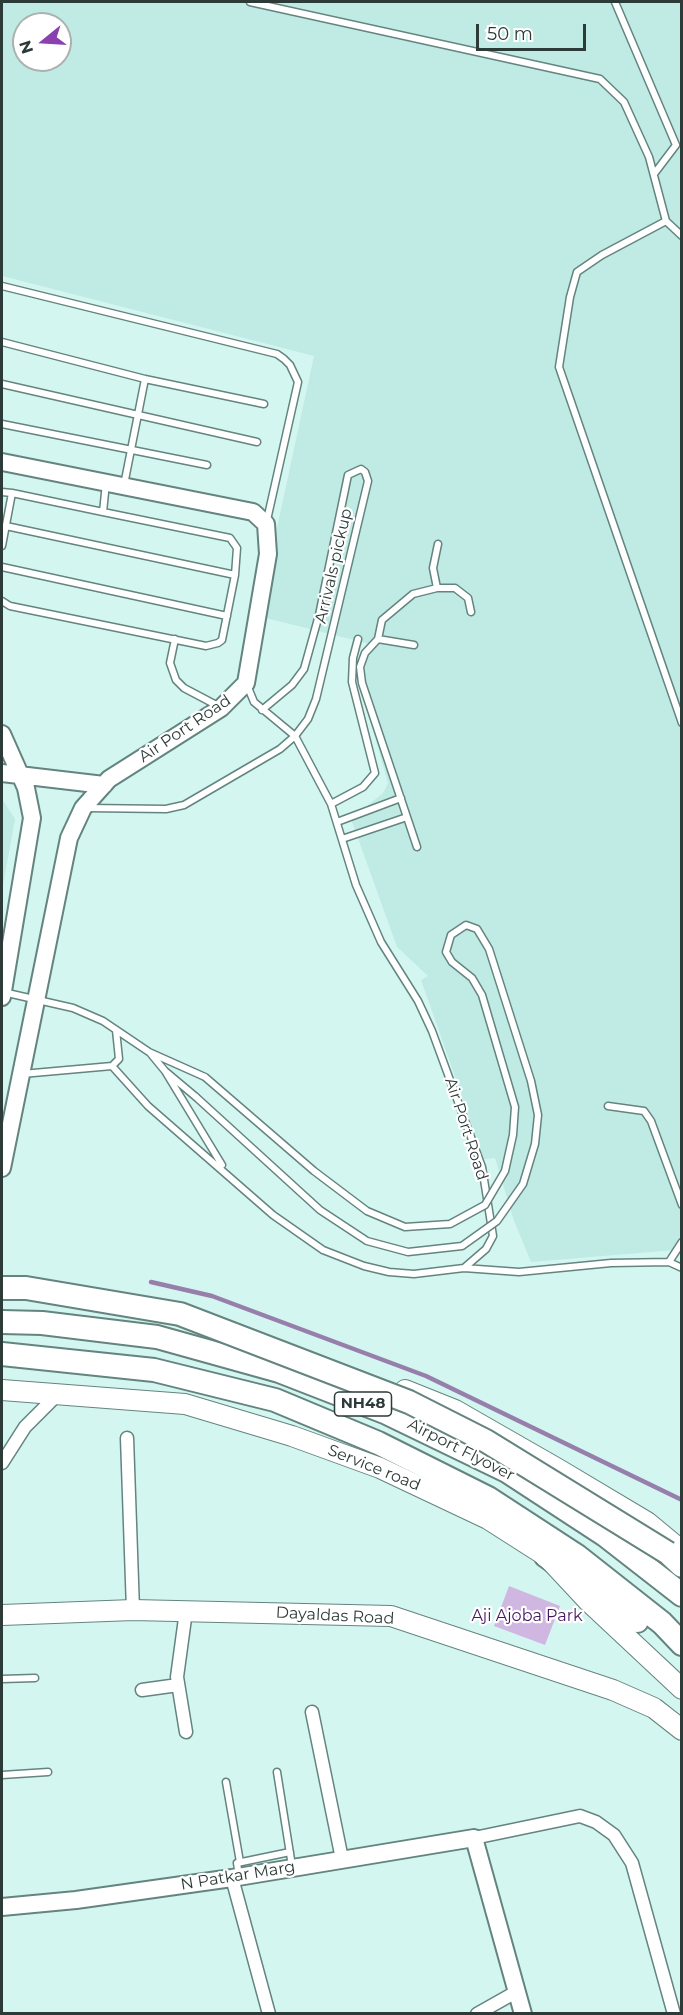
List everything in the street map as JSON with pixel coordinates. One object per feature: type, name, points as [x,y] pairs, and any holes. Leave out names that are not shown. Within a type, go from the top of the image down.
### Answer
[{"type":"highway","points":[[2,1288],[26,1288],[180,1314],[409,1402],[496,1447],[677,1557]]},
{"type":"highway","name":"Airport Flyover","points":[[2,1322],[42,1323],[157,1337],[279,1371],[387,1413],[507,1471],[605,1535],[681,1595]]},
{"type":"highway","name":"Airport Flyover","points":[[2,1354],[154,1370],[276,1400],[378,1443],[488,1498],[577,1556],[662,1623]]},
{"type":"highway","points":[[546,1556],[640,1623],[662,1623]]},
{"type":"highway","name":"NH48","points":[[662,1623],[681,1644]]},
{"type":"main road","points":[[2,1298],[50,1299],[166,1318],[317,1354],[455,1410],[647,1522],[677,1557]]},
{"type":"main road","name":"Service road","points":[[2,1390],[185,1404],[292,1436],[380,1468],[488,1519],[546,1556],[588,1601],[681,1689]]},
{"type":"main road","name":"Dayaldas Road","points":[[2,1615],[133,1610],[391,1616],[613,1690],[654,1708],[681,1730]]},
{"type":"street","points":[[2,462],[253,512],[266,524]]},
{"type":"street","name":"Air Port Road","points":[[2,1168],[69,838],[83,808],[104,785],[221,708],[246,683],[268,554],[266,524]]},
{"type":"street","points":[[2,734],[20,773],[32,819],[2,994]]},
{"type":"street","points":[[2,772],[104,785]]},
{"type":"street","points":[[2,1463],[25,1427],[58,1394]]},
{"type":"street","points":[[127,1438],[133,1610]]},
{"type":"street","points":[[186,1611],[178,1685],[186,1732]]},
{"type":"street","points":[[142,1690],[178,1685]]},
{"type":"street","points":[[312,1712],[342,1859]]},
{"type":"street","name":"N Patkar Marg","points":[[2,1907],[76,1900],[237,1872],[291,1859],[342,1859],[474,1838],[561,1818],[580,1816],[596,1822],[614,1835],[632,1863],[674,2013]]},
{"type":"street","points":[[474,1838],[516,1992],[524,2013]]},
{"type":"street","points":[[237,1872],[269,2013]]},
{"type":"street","points":[[477,2013],[516,1992]]},
{"type":"lane","points":[[250,2],[600,79],[624,102],[639,129],[666,221],[681,236]]},
{"type":"lane","points":[[615,2],[676,145],[654,174]]},
{"type":"lane","points":[[666,221],[602,255],[577,272],[570,297],[559,368],[681,723]]},
{"type":"lane","points":[[2,286],[277,354],[291,365],[298,382],[266,524]]},
{"type":"lane","points":[[2,342],[145,379],[264,404]]},
{"type":"lane","points":[[124,486],[145,379]]},
{"type":"lane","points":[[2,384],[257,442]]},
{"type":"lane","points":[[2,424],[207,465]]},
{"type":"lane","name":"Arrivals pickup","points":[[83,808],[166,809],[184,805],[280,749],[295,736],[308,719],[319,688],[368,481],[365,472],[361,469],[348,475],[319,615],[304,669],[292,685],[262,710]]},
{"type":"lane","points":[[103,512],[106,483]]},
{"type":"lane","points":[[2,492],[230,538],[237,548],[235,575],[222,640],[212,646],[10,606],[2,601]]},
{"type":"lane","points":[[2,546],[12,493]]},
{"type":"lane","points":[[6,526],[235,575]]},
{"type":"lane","points":[[437,588],[433,568],[438,544]]},
{"type":"lane","points":[[2,567],[227,616]]},
{"type":"lane","points":[[378,639],[379,628],[387,614],[413,594],[437,588],[455,588],[468,598],[471,612]]},
{"type":"lane","points":[[175,639],[170,663],[176,680],[184,688],[221,708]]},
{"type":"lane","points":[[331,804],[363,787],[375,773],[352,681],[353,658],[358,639]]},
{"type":"lane","points":[[414,645],[378,639],[371,643],[362,659],[361,676],[417,847]]},
{"type":"lane","points":[[246,683],[254,702],[262,710]]},
{"type":"lane","name":"Air Port Road","points":[[262,710],[295,736],[331,804],[356,885],[381,942],[418,1001],[432,1031],[482,1167],[493,1236],[486,1249],[464,1268]]},
{"type":"lane","points":[[337,822],[400,798]]},
{"type":"lane","points":[[342,839],[407,817]]},
{"type":"lane","points":[[2,994],[37,999],[73,1008],[116,1029],[149,1052],[205,1077],[314,1171],[367,1211],[405,1227],[450,1224],[485,1205],[505,1171],[513,1134],[515,1107],[482,995],[472,978],[452,962],[446,952],[451,936],[466,925],[477,929],[489,949],[528,1070],[538,1115],[535,1144],[523,1184],[497,1221],[462,1246],[408,1252],[367,1241],[320,1210],[165,1071]]},
{"type":"lane","points":[[22,1074],[112,1066],[119,1059],[116,1029]]},
{"type":"lane","points":[[149,1052],[165,1071],[225,1171]]},
{"type":"lane","points":[[112,1066],[148,1106],[280,1220],[323,1250],[364,1266],[389,1272],[414,1274],[464,1268],[519,1272],[611,1263],[669,1262],[681,1269]]},
{"type":"lane","points":[[608,1106],[644,1110],[651,1121],[681,1205]]},
{"type":"lane","points":[[669,1262],[681,1242]]},
{"type":"lane","points":[[2,1679],[35,1678]]},
{"type":"lane","points":[[2,1775],[48,1772]]},
{"type":"lane","points":[[277,1772],[291,1859]]},
{"type":"lane","points":[[226,1782],[237,1872]]},
{"type":"shaded area","points":[[2,2],[681,2],[681,1253],[676,1250],[531,1262],[514,1221],[495,1158],[484,1159],[421,980],[428,976],[397,947],[351,819],[383,793],[388,783],[358,678],[370,644],[258,616],[314,356],[2,276]]},
{"type":"shaded area","points":[[2,799],[15,819],[2,891]]},
{"type":"green space","name":"Aji Ajoba Park","points":[[509,1586],[560,1606],[545,1645],[494,1626]]},
{"type":"waterway","points":[[151,1282],[212,1296],[426,1376],[682,1500]]}]
